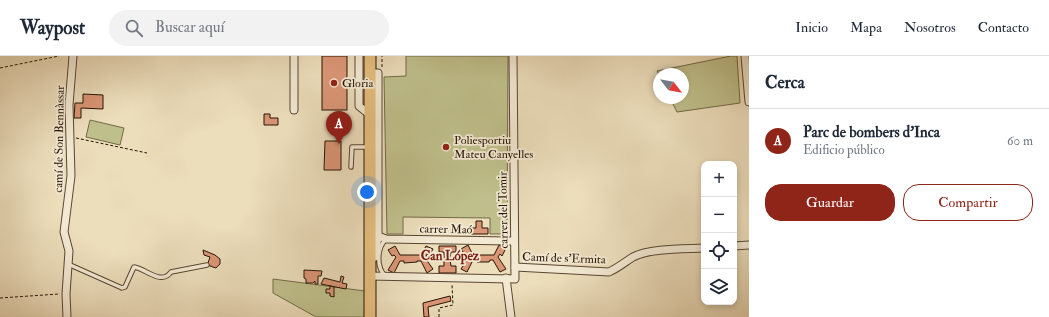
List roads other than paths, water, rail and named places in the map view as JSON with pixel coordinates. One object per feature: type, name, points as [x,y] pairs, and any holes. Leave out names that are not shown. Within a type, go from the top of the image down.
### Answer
[{"type":"main road","points":[[370,56],[370,317]]},
{"type":"street","name":"camí de Son Bennàssar","points":[[67,317],[66,294],[69,251],[64,232],[71,176],[69,105],[73,56]]},
{"type":"street","points":[[294,56],[294,110]]},
{"type":"street","points":[[359,56],[360,106],[370,115]]},
{"type":"street","name":"carrer del Tomir","points":[[513,56],[515,267]]},
{"type":"street","points":[[745,56],[749,102]]},
{"type":"street","points":[[370,73],[378,73],[378,236],[375,250],[375,268],[370,276]]},
{"type":"street","name":"carrer Maó","points":[[378,236],[386,239],[514,241]]},
{"type":"street","points":[[737,246],[749,245]]},
{"type":"street","name":"Camí de s'Ermita","points":[[515,267],[609,272],[634,257],[645,254],[701,248]]},
{"type":"street","points":[[370,276],[515,279],[515,267]]},
{"type":"street","points":[[506,278],[510,317]]},
{"type":"lane","points":[[351,167],[352,147],[370,147]]},
{"type":"lane","points":[[386,239],[382,244],[380,251],[379,268],[386,276]]},
{"type":"lane","points":[[68,264],[122,288],[125,287],[134,267],[158,278],[168,276],[171,272],[207,265]]},
{"type":"place","name":"Gloria","points":[[334,83]]},
{"type":"place","name":"Parc de bombers d'Inca","points":[[339,144]]},
{"type":"place","name":"Poliesportiu Mateu Canyelles","points":[[446,147]]},
{"type":"district","name":"Can López","points":[[450,255]]}]
